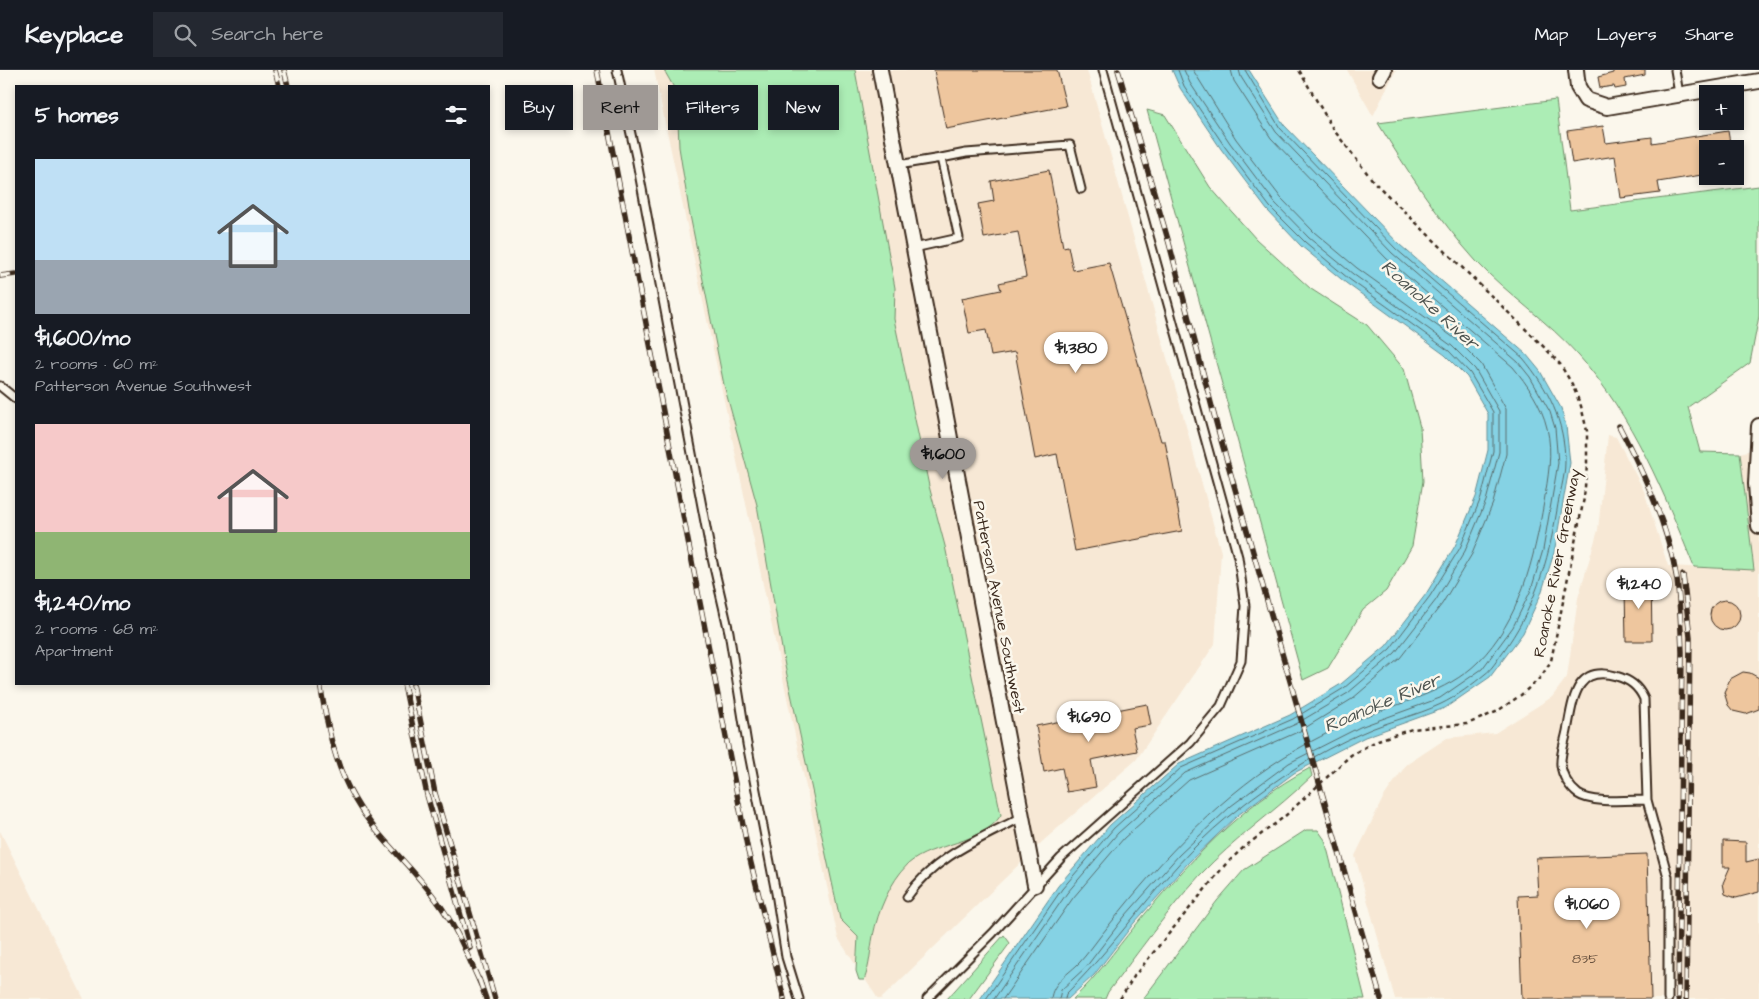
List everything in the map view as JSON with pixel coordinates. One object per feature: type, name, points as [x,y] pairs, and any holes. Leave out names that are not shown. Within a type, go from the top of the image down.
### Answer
[{"type":"street","name":"Patterson Avenue Southwest","points":[[880,70],[1035,885]]},
{"type":"street","points":[[1576,70],[1580,93],[1586,100],[1596,105],[1607,107],[1759,81]]},
{"type":"street","points":[[1758,433],[1756,484],[1759,526]]},
{"type":"lane","points":[[617,70],[636,157],[711,554],[729,632],[747,744],[776,893],[786,958],[799,999]]},
{"type":"lane","points":[[927,999],[993,933],[1061,858],[1190,743],[1221,706],[1241,661],[1245,606],[1238,557],[1103,70]]},
{"type":"lane","points":[[1675,70],[1679,94]]},
{"type":"lane","points":[[898,165],[966,153],[1070,145],[1081,189]]},
{"type":"lane","points":[[913,248],[959,238],[941,158]]},
{"type":"lane","points":[[0,386],[15,398]]},
{"type":"lane","points":[[1646,800],[1596,799],[1580,795],[1569,785],[1561,764],[1575,691],[1592,674],[1607,673],[1624,678],[1638,686],[1644,699],[1646,800],[1668,877],[1668,999]]},
{"type":"lane","points":[[907,896],[925,874],[941,860],[1022,817]]},
{"type":"path","name":"Roanoke River Greenway","points":[[1120,999],[1135,975],[1225,865],[1243,848],[1284,817],[1351,755],[1378,740],[1412,729],[1467,724],[1496,712],[1521,695],[1541,677],[1551,661],[1584,498],[1587,466],[1587,431],[1581,406],[1560,364],[1374,182],[1334,129],[1299,70]]},
{"type":"shaded area","points":[[654,70],[1087,70],[1221,552],[1215,644],[1136,760],[1043,841],[881,999],[878,999],[838,938]]},
{"type":"shaded area","points":[[1347,70],[1396,70],[1373,116]]},
{"type":"shaded area","points":[[1608,435],[1616,437],[1644,491],[1668,566],[1754,570],[1740,453],[1759,448],[1759,999],[1395,999],[1355,856],[1383,798],[1406,765],[1447,738],[1495,733],[1552,697],[1567,677],[1578,598],[1598,530]]},
{"type":"shaded area","points":[[0,831],[84,999],[0,999]]},
{"type":"green space","points":[[664,70],[855,70],[895,288],[894,319],[929,486],[945,546],[1001,815],[993,825],[982,832],[970,838],[930,851],[908,864],[902,871],[890,888],[878,917],[868,969],[864,980],[859,980],[856,971],[858,937],[840,919],[785,666],[757,505],[724,385],[689,210],[679,147],[678,130],[758,130],[758,85],[672,85]]},
{"type":"green space","points":[[1556,100],[1570,210],[1759,186],[1759,316],[1750,363],[1688,407],[1700,452],[1740,453],[1754,570],[1694,567],[1646,456],[1616,404],[1598,379],[1567,343],[1488,273],[1462,245],[1424,194],[1378,123]]},
{"type":"green space","points":[[1147,110],[1165,115],[1210,187],[1256,239],[1311,289],[1367,325],[1404,369],[1420,427],[1423,481],[1412,546],[1386,591],[1363,610],[1328,668],[1303,680]]},
{"type":"green space","points":[[1310,768],[1312,776],[1227,849],[1200,875],[1153,932],[1108,992],[1105,999],[1073,999],[1098,973],[1173,881],[1215,838],[1260,800]]},
{"type":"green space","points":[[1306,830],[1318,830],[1325,840],[1365,999],[1143,999],[1217,901],[1244,870]]},
{"type":"green space","points":[[1004,935],[1010,943],[969,999],[947,999]]},
{"type":"water","name":"Roanoke River","points":[[1172,70],[1249,70],[1284,125],[1400,245],[1526,354],[1540,371],[1561,408],[1566,426],[1570,463],[1554,553],[1541,594],[1523,633],[1490,677],[1445,708],[1365,737],[1294,773],[1238,815],[1188,863],[1134,923],[1094,975],[1068,999],[980,999],[1058,886],[1110,825],[1179,764],[1290,715],[1341,684],[1386,646],[1426,594],[1455,546],[1476,497],[1488,450],[1488,414],[1467,377],[1445,355],[1346,283],[1301,246],[1267,210],[1221,149],[1180,88]]},
{"type":"building","points":[[934,70],[1057,70],[1066,106],[946,129]]},
{"type":"building","points":[[1613,70],[1645,70],[1645,75],[1625,79],[1626,87],[1615,89],[1614,86],[1600,88],[1598,77],[1613,73]]},
{"type":"building","points":[[1603,126],[1606,143],[1652,137],[1652,143],[1728,131],[1730,140],[1699,140],[1699,175],[1658,182],[1660,193],[1621,198],[1615,156],[1572,163],[1567,131]]},
{"type":"building","points":[[1049,170],[1063,247],[1068,246],[1073,270],[1109,263],[1161,441],[1165,441],[1182,531],[1075,551],[1057,454],[1035,459],[1015,352],[991,356],[986,330],[969,333],[962,298],[1001,290],[999,283],[1026,277],[1018,232],[984,238],[978,204],[994,201],[991,181]]},
{"type":"building","points":[[1651,574],[1652,641],[1626,641],[1625,589],[1634,589],[1634,575]]},
{"type":"building","points":[[1725,600],[1736,604],[1740,615],[1736,626],[1725,630],[1714,626],[1710,615],[1714,604]]},
{"type":"building","points":[[1743,672],[1750,673],[1759,678],[1759,709],[1746,714],[1733,711],[1728,705],[1724,692],[1730,679]]},
{"type":"building","points":[[1147,704],[1151,725],[1132,728],[1137,751],[1091,760],[1096,787],[1067,792],[1062,768],[1044,772],[1036,726]]},
{"type":"building","points":[[1723,841],[1746,842],[1746,862],[1759,859],[1759,892],[1736,898],[1725,894],[1723,883],[1730,867],[1723,867]]},
{"type":"building","points":[[1647,854],[1651,999],[1522,999],[1518,896],[1538,895],[1536,858]]},
{"type":"railway","points":[[275,70],[279,85]]},
{"type":"railway","points":[[284,70],[288,85]]},
{"type":"railway","points":[[597,70],[748,851],[784,999]]},
{"type":"railway","points":[[1118,70],[1169,243],[1217,426],[1381,999]]},
{"type":"railway","points":[[0,276],[15,274]]},
{"type":"railway","points":[[1619,426],[1654,500],[1668,539],[1678,589],[1682,652],[1678,999]]},
{"type":"railway","points":[[1683,575],[1690,637],[1686,999]]},
{"type":"railway","points":[[320,685],[337,758],[355,800],[374,827],[427,888],[444,911],[481,985]]},
{"type":"railway","points":[[404,685],[427,795],[470,948]]},
{"type":"railway","points":[[413,685],[435,793],[495,999]]},
{"type":"railway","points":[[479,979],[486,999]]}]
